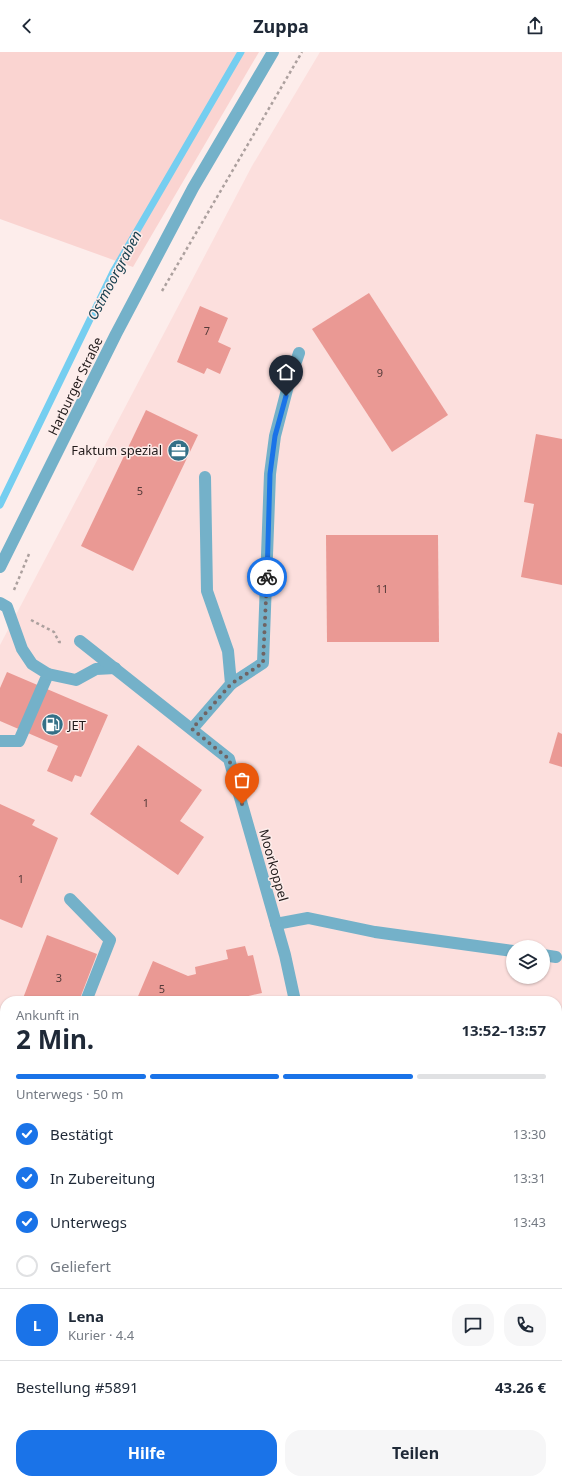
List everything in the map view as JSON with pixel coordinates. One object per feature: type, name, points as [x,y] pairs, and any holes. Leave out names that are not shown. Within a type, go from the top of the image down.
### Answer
[{"type":"street","name":"Harburger Straße","points":[[0,567],[134,300],[193,188],[273,52]]},
{"type":"street","points":[[192,729],[231,684],[263,663],[270,474],[275,436],[289,382],[299,352]]},
{"type":"street","points":[[205,477],[207,591],[228,651],[231,684]]},
{"type":"street","points":[[3,605],[22,649],[32,664],[48,674],[76,680],[96,669],[115,668]]},
{"type":"street","name":"Moorkoppel","points":[[80,641],[229,759],[276,924],[294,996]]},
{"type":"street","points":[[0,741],[19,741],[48,674]]},
{"type":"street","points":[[70,899],[110,940],[88,996]]},
{"type":"street","points":[[276,924],[308,918],[375,932],[506,950]]},
{"type":"street","points":[[550,956],[556,957]]},
{"type":"path","points":[[161,292],[302,52]]},
{"type":"path","points":[[31,550],[3,605],[54,632],[59,642],[80,641]]},
{"type":"shaded area","points":[[0,52],[259,52],[133,267],[0,219]]},
{"type":"shaded area","points":[[320,52],[562,52],[562,996],[0,996],[0,645],[252,166]]},
{"type":"building","points":[[369,293],[448,415],[392,452],[312,329]]},
{"type":"building","points":[[200,306],[228,318],[218,342],[231,348],[220,374],[207,368],[204,374],[177,362]]},
{"type":"building","points":[[146,410],[198,435],[133,571],[81,546]]},
{"type":"building","points":[[536,434],[562,439],[562,585],[521,577],[534,504],[524,502]]},
{"type":"building","points":[[326,535],[438,535],[439,642],[327,642]]},
{"type":"building","points":[[7,672],[108,715],[81,777],[75,775],[72,782],[47,771],[58,746],[0,721],[0,688]]},
{"type":"building","points":[[558,732],[562,734],[562,767],[549,763]]},
{"type":"building","points":[[138,745],[202,790],[180,821],[204,837],[178,875],[90,814]]},
{"type":"building","points":[[0,804],[35,820],[32,825],[58,838],[22,928],[0,919]]},
{"type":"building","points":[[47,935],[97,954],[81,996],[24,996]]},
{"type":"building","points":[[245,946],[248,956],[253,955],[262,993],[249,996],[138,996],[153,961],[188,976],[196,974],[195,967],[228,959],[226,950]]},
{"type":"waterway","name":"Ostmoorgraben","points":[[0,505],[113,272],[241,52]]},
{"type":"way so far","points":[[242,804],[229,759],[192,729],[231,684],[263,663],[267,577]]},
{"type":"place","name":"Faktum spezial","points":[[178,450]]},
{"type":"place","name":"JET","points":[[53,725]]},
{"type":"route","points":[[267,577],[270,474],[275,436],[286,396]]}]
